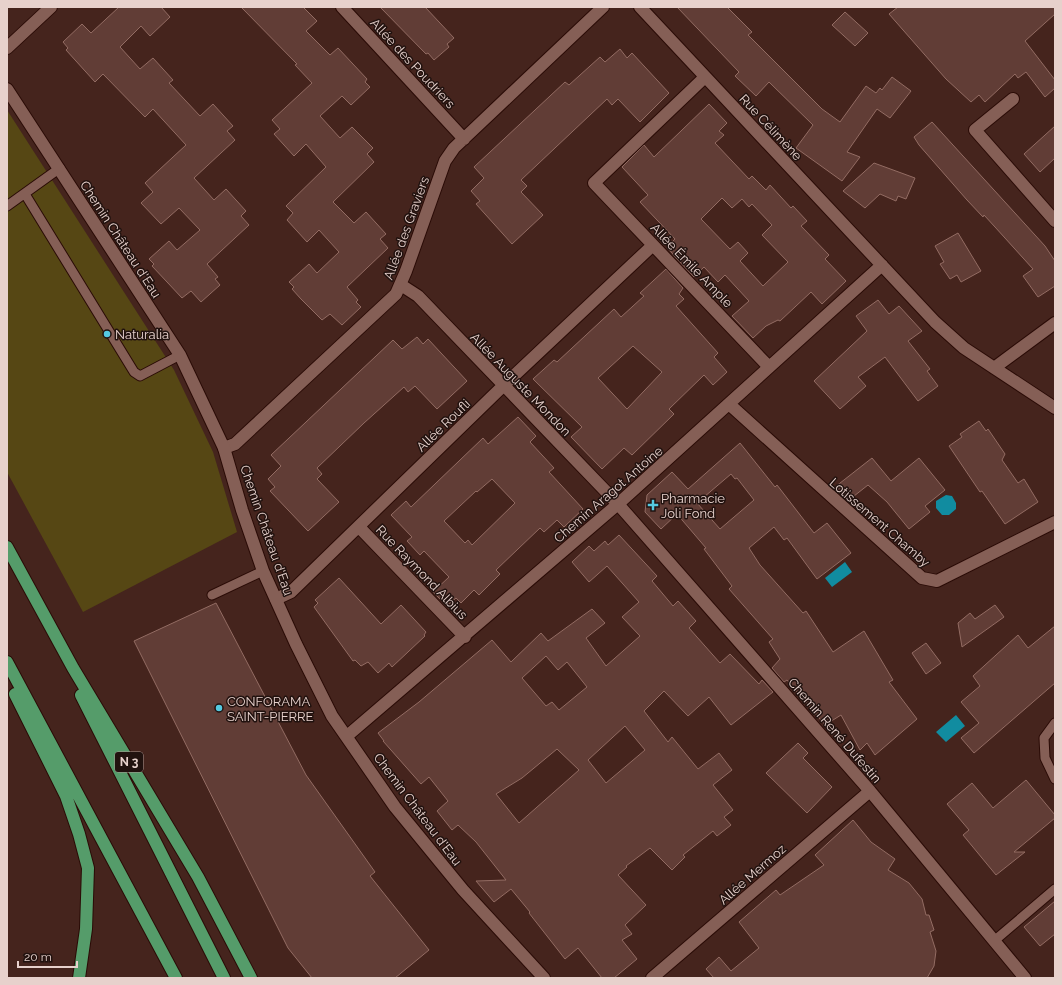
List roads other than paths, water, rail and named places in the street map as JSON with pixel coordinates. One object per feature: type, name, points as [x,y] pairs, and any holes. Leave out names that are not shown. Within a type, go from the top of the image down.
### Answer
[{"type":"highway","name":"N 3","points":[[7,547],[73,668],[198,877],[251,978]]},
{"type":"highway","name":"N 3","points":[[7,550],[224,978]]},
{"type":"highway","points":[[7,662],[176,978]]},
{"type":"highway","points":[[7,678],[66,796],[79,834],[88,868],[86,929],[79,978]]},
{"type":"street","points":[[7,48],[51,7]]},
{"type":"street","name":"Allée des Poudriers","points":[[342,7],[464,139]]},
{"type":"street","name":"Allée des Graviers","points":[[224,448],[235,444],[396,294],[401,284],[445,161],[454,148],[603,7]]},
{"type":"street","name":"Rue Célimène","points":[[640,7],[935,322],[964,348],[1055,408]]},
{"type":"street","name":"Allée Émile Ample","points":[[705,77],[594,183],[769,367]]},
{"type":"street","name":"Chemin Château d'Eau","points":[[7,89],[60,168],[180,355],[224,448],[242,510],[263,571],[296,644],[332,716],[395,807],[463,890],[544,978]]},
{"type":"street","points":[[1012,99],[975,130],[1055,221]]},
{"type":"street","name":"Allée Roufli","points":[[276,599],[291,592],[503,386],[653,245]]},
{"type":"street","name":"Chemin Aragot Antoine","points":[[347,736],[465,637],[618,504],[882,265]]},
{"type":"street","name":"Allée Auguste Mondon","points":[[401,284],[418,296],[618,504]]},
{"type":"street","points":[[994,368],[1055,323]]},
{"type":"street","name":"Lotissement Chamby","points":[[729,404],[922,578],[937,581],[1055,522]]},
{"type":"street","name":"Chemin René Dufestin","points":[[618,504],[870,791],[1025,978]]},
{"type":"street","name":"Rue Raymond Albius","points":[[359,527],[465,637]]},
{"type":"street","name":"Allée Mermoz","points":[[652,978],[870,791]]},
{"type":"lane","points":[[7,206],[60,168]]},
{"type":"lane","points":[[25,194],[134,372],[140,376],[180,355]]},
{"type":"lane","points":[[212,595],[263,571]]},
{"type":"lane","points":[[1055,723],[1044,738],[1045,758],[1055,779]]},
{"type":"lane","points":[[994,941],[1055,889]]},
{"type":"water","points":[[946,495],[952,496],[956,503],[956,509],[949,515],[942,515],[936,508],[936,501]]},
{"type":"water","points":[[845,562],[852,572],[832,587],[825,578]]},
{"type":"water","points":[[956,715],[965,726],[946,742],[936,732]]},
{"type":"place","name":"Naturalia","points":[[107,334]]},
{"type":"place","name":"Pharmacie Joli Fond","points":[[653,505]]},
{"type":"place","name":"CONFORAMA SAINT-PIERRE","points":[[219,708]]}]
